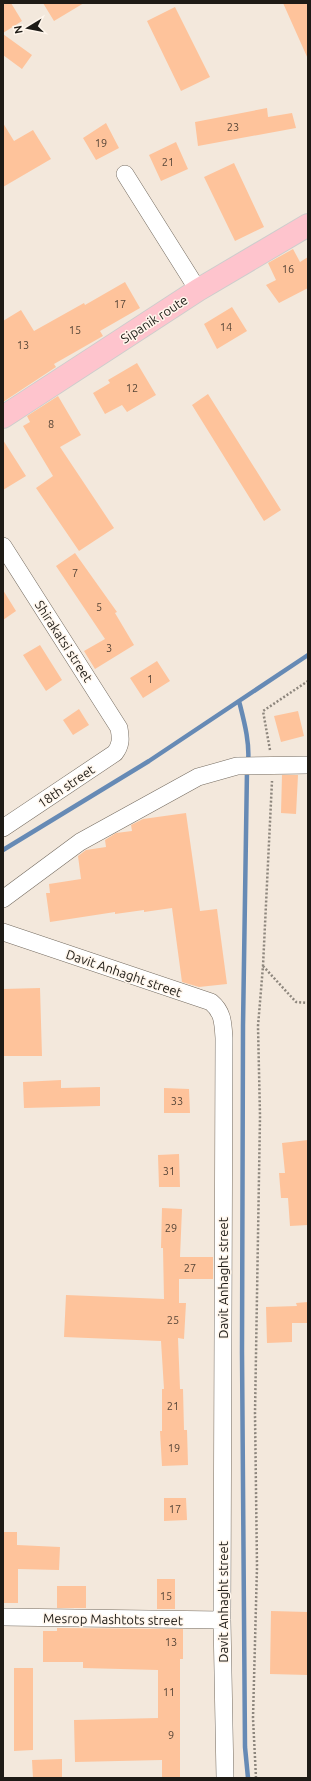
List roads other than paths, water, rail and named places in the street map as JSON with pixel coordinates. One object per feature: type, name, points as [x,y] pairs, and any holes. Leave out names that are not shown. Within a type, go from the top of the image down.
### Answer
[{"type":"main road","name":"Sipanik route","points":[[3,417],[198,290],[308,225]]},
{"type":"street","points":[[125,174],[198,290]]},
{"type":"street","name":"Shirakatsi street","points":[[3,546],[119,728],[121,738]]},
{"type":"street","name":"18th street","points":[[3,828],[115,754],[119,747],[121,738]]},
{"type":"street","points":[[3,899],[80,842],[198,777],[237,766],[308,765]]},
{"type":"street","name":"Davit Anhaght street","points":[[3,932],[211,1002],[219,1009],[222,1018],[224,1054],[222,1620],[224,1778]]},
{"type":"street","name":"Mesrop Mashtots street","points":[[3,1617],[222,1620]]},
{"type":"waterway","points":[[3,850],[149,761],[308,655]]},
{"type":"waterway","points":[[239,701],[245,724],[248,763]]},
{"type":"waterway","points":[[247,770],[243,1026],[242,1352],[245,1747],[248,1778]]}]
